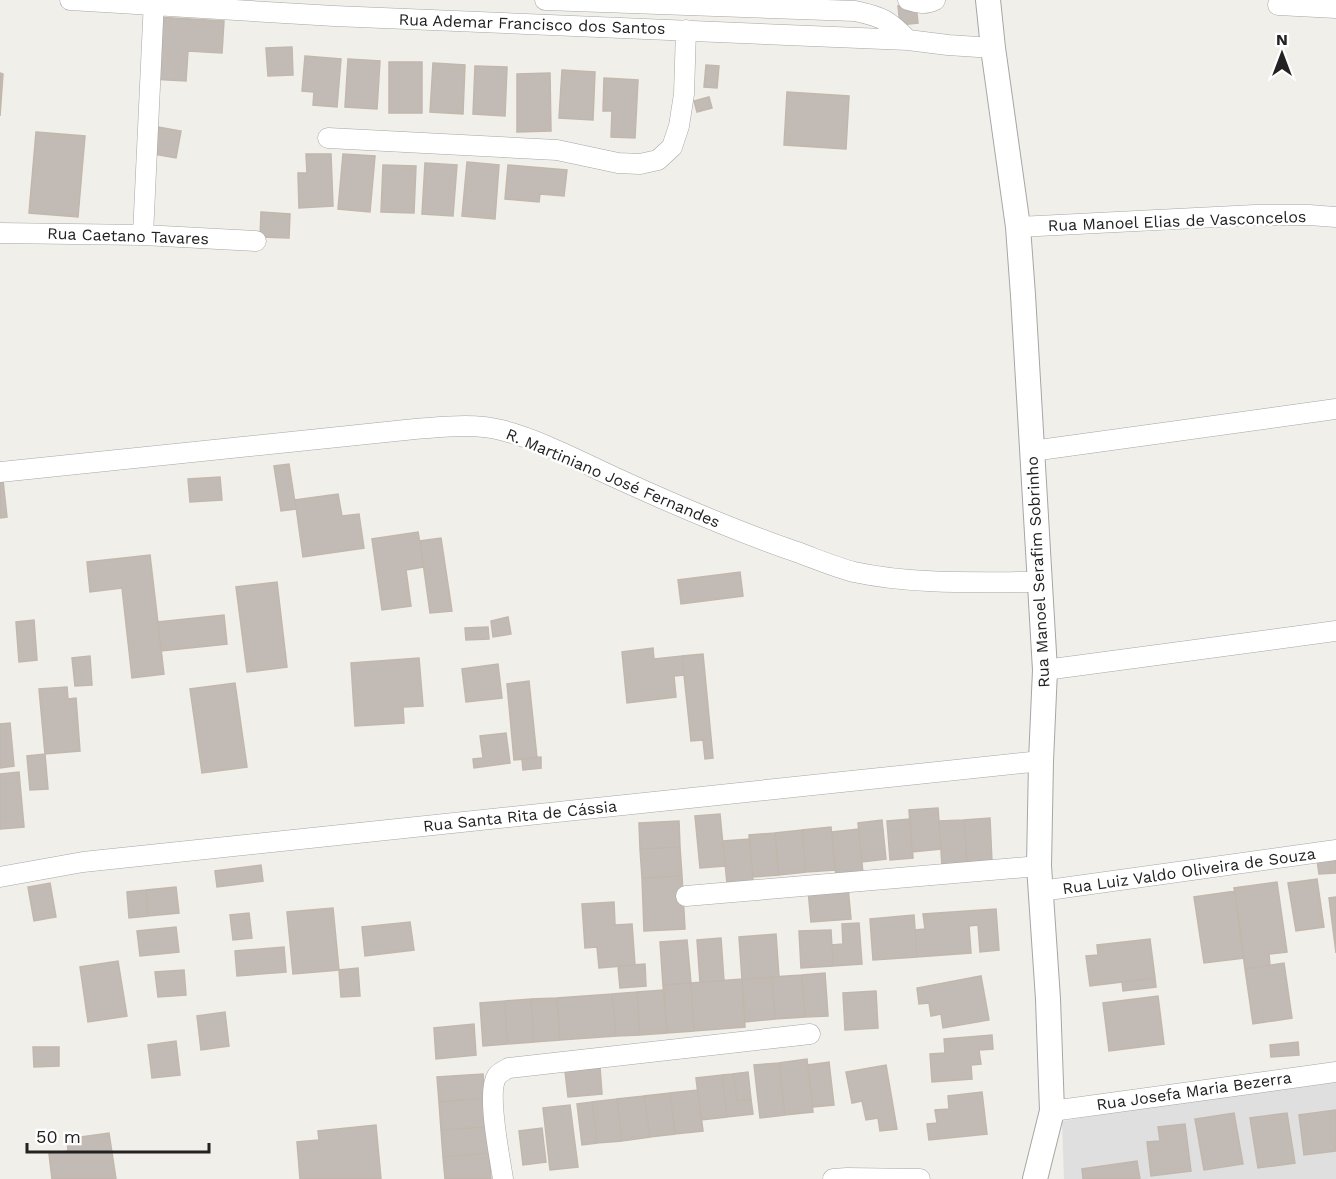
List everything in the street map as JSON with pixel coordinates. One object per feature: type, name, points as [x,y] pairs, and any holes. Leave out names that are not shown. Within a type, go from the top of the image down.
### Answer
[{"type":"street","name":"Rua Ademar Francisco dos Santos","points":[[70,0],[334,8],[686,30],[909,40],[993,48]]},
{"type":"street","points":[[545,0],[855,11],[890,22],[909,40]]},
{"type":"street","points":[[908,0],[918,4],[934,0]]},
{"type":"street","name":"Rua Manoel Serafim Sobrinho","points":[[988,0],[1018,227],[1045,670],[1039,866],[1048,999],[1052,1111],[1035,1179]]},
{"type":"street","points":[[143,235],[154,3]]},
{"type":"street","points":[[1278,5],[1336,8]]},
{"type":"street","points":[[328,138],[557,150],[618,163],[640,164],[658,160],[672,147],[679,126],[684,94],[686,30]]},
{"type":"street","name":"Rua Manoel Elias de Vasconcelos","points":[[1018,227],[1256,215],[1336,217]]},
{"type":"street","name":"Rua Caetano Tavares","points":[[0,233],[143,235],[256,241]]},
{"type":"street","points":[[1032,451],[1336,409]]},
{"type":"street","name":"R. Martiniano José Fernandes","points":[[0,472],[415,429],[476,426],[501,430],[527,438],[676,505],[853,572],[908,580],[1039,582]]},
{"type":"street","points":[[1045,670],[1336,631]]},
{"type":"street","name":"Rua Santa Rita de Cássia","points":[[0,878],[83,862],[1041,761]]},
{"type":"street","name":"Rua Luiz Valdo Oliveira de Souza","points":[[1041,891],[1336,850]]},
{"type":"street","points":[[686,896],[1039,866]]},
{"type":"street","points":[[503,1179],[492,1101],[493,1085],[498,1074],[509,1068],[810,1034]]},
{"type":"street","name":"Rua Josefa Maria Bezerra","points":[[1052,1111],[1336,1072]]},
{"type":"street","points":[[833,1179],[920,1179]]},
{"type":"shaded area","points":[[1336,1079],[1336,1179],[1064,1179],[1062,1121]]},
{"type":"building","points":[[916,4],[918,23],[900,25],[898,6]]},
{"type":"building","points":[[156,17],[224,21],[222,53],[188,51],[186,81],[151,79]]},
{"type":"building","points":[[292,47],[293,75],[268,76],[266,48]]},
{"type":"building","points":[[305,56],[341,59],[337,107],[313,105],[314,92],[302,91]]},
{"type":"building","points":[[348,59],[380,61],[377,109],[345,107]]},
{"type":"building","points":[[389,62],[422,62],[422,113],[389,113]]},
{"type":"building","points":[[433,63],[465,65],[463,114],[430,112]]},
{"type":"building","points":[[706,65],[719,66],[717,88],[704,87]]},
{"type":"building","points":[[475,66],[507,67],[505,116],[473,114]]},
{"type":"building","points":[[562,70],[595,72],[593,120],[559,118]]},
{"type":"building","points":[[0,73],[3,74],[0,116]]},
{"type":"building","points":[[550,73],[551,131],[517,132],[517,74]]},
{"type":"building","points":[[604,78],[638,80],[635,138],[611,137],[612,111],[603,111]]},
{"type":"building","points":[[787,92],[849,96],[846,149],[784,145]]},
{"type":"building","points":[[709,97],[712,108],[697,112],[694,101]]},
{"type":"building","points":[[158,127],[181,131],[176,158],[153,154]]},
{"type":"building","points":[[36,132],[85,136],[78,217],[29,213]]},
{"type":"building","points":[[306,154],[331,154],[333,206],[299,208],[298,173],[307,173]]},
{"type":"building","points":[[343,154],[375,156],[370,212],[338,209]]},
{"type":"building","points":[[467,162],[499,165],[495,219],[462,216]]},
{"type":"building","points":[[425,163],[457,165],[453,216],[422,214]]},
{"type":"building","points":[[383,165],[416,166],[414,213],[381,212]]},
{"type":"building","points":[[508,165],[567,170],[564,196],[540,194],[539,202],[505,199]]},
{"type":"building","points":[[261,212],[290,214],[289,238],[260,237]]},
{"type":"building","points":[[289,464],[296,509],[281,511],[274,466]]},
{"type":"building","points":[[220,477],[222,500],[190,502],[188,479]]},
{"type":"building","points":[[0,480],[3,480],[7,517],[0,518]]},
{"type":"building","points":[[338,494],[342,516],[359,514],[364,548],[303,557],[295,500]]},
{"type":"building","points":[[418,532],[424,567],[406,570],[411,606],[382,610],[372,539]]},
{"type":"building","points":[[441,538],[452,611],[430,613],[420,541]]},
{"type":"building","points":[[150,555],[164,674],[132,678],[122,588],[90,592],[87,562]]},
{"type":"building","points":[[740,572],[743,596],[681,604],[678,580]]},
{"type":"building","points":[[277,582],[287,667],[247,672],[236,587]]},
{"type":"building","points":[[224,615],[227,644],[161,651],[158,622]]},
{"type":"building","points":[[508,617],[511,634],[493,637],[491,621]]},
{"type":"building","points":[[34,620],[37,660],[19,662],[16,622]]},
{"type":"building","points":[[488,627],[489,639],[466,640],[465,628]]},
{"type":"building","points":[[653,648],[654,659],[682,656],[684,675],[674,676],[676,697],[627,703],[622,652]]},
{"type":"building","points":[[703,654],[713,758],[705,759],[703,740],[691,741],[682,656]]},
{"type":"building","points":[[90,656],[92,685],[75,686],[72,658]]},
{"type":"building","points":[[419,658],[423,706],[403,707],[404,723],[355,726],[351,663]]},
{"type":"building","points":[[498,664],[502,698],[466,702],[462,669]]},
{"type":"building","points":[[529,681],[537,758],[514,760],[507,684]]},
{"type":"building","points":[[235,683],[247,767],[202,773],[190,689]]},
{"type":"building","points":[[67,687],[68,699],[76,698],[80,751],[45,754],[39,689]]},
{"type":"building","points":[[10,723],[14,766],[0,768],[0,724]]},
{"type":"building","points":[[506,733],[510,763],[474,768],[473,759],[483,758],[480,736]]},
{"type":"building","points":[[45,754],[48,789],[30,790],[27,756]]},
{"type":"building","points":[[541,757],[541,768],[523,770],[522,759]]},
{"type":"building","points":[[19,772],[24,827],[0,829],[0,774]]},
{"type":"building","points":[[938,808],[941,849],[912,852],[909,810]]},
{"type":"building","points":[[720,814],[725,866],[700,868],[695,816]]},
{"type":"building","points":[[990,818],[992,862],[967,864],[964,820]]},
{"type":"building","points":[[910,819],[913,858],[890,860],[887,821]]},
{"type":"building","points":[[882,820],[886,859],[862,862],[858,823]]},
{"type":"building","points":[[964,820],[967,864],[942,866],[939,821]]},
{"type":"building","points":[[679,821],[680,847],[640,849],[639,823]]},
{"type":"building","points":[[831,827],[835,870],[806,872],[802,830]]},
{"type":"building","points":[[859,829],[863,874],[836,876],[832,832]]},
{"type":"building","points":[[802,830],[806,872],[779,875],[775,833]]},
{"type":"building","points":[[775,833],[779,875],[753,877],[749,835]]},
{"type":"building","points":[[750,839],[753,881],[727,884],[723,841]]},
{"type":"building","points":[[680,847],[682,876],[642,878],[640,849]]},
{"type":"building","points":[[1336,859],[1336,873],[1319,874],[1317,860]]},
{"type":"building","points":[[261,865],[263,881],[217,887],[215,871]]},
{"type":"building","points":[[682,876],[685,929],[644,931],[642,878]]},
{"type":"building","points":[[1317,879],[1324,927],[1296,931],[1288,883]]},
{"type":"building","points":[[1277,882],[1287,952],[1269,954],[1270,965],[1245,969],[1234,888]]},
{"type":"building","points":[[50,883],[56,917],[34,921],[28,887]]},
{"type":"building","points":[[176,887],[179,913],[148,916],[146,890]]},
{"type":"building","points":[[848,887],[851,919],[811,922],[808,890]]},
{"type":"building","points":[[146,890],[148,916],[129,918],[127,892]]},
{"type":"building","points":[[1235,891],[1244,958],[1204,963],[1194,897]]},
{"type":"building","points":[[1336,897],[1336,953],[1329,898]]},
{"type":"building","points":[[614,902],[615,925],[632,924],[635,965],[599,968],[597,947],[585,948],[582,904]]},
{"type":"building","points":[[333,908],[339,970],[293,974],[287,912]]},
{"type":"building","points":[[996,909],[999,950],[980,952],[978,925],[969,926],[971,953],[917,957],[915,930],[925,929],[923,914]]},
{"type":"building","points":[[249,913],[252,938],[233,940],[230,915]]},
{"type":"building","points":[[914,915],[917,957],[873,960],[870,919]]},
{"type":"building","points":[[410,922],[414,950],[365,956],[362,927]]},
{"type":"building","points":[[859,923],[862,964],[833,966],[832,945],[843,944],[842,924]]},
{"type":"building","points":[[176,927],[179,952],[140,956],[137,931]]},
{"type":"building","points":[[831,930],[833,966],[801,968],[799,931]]},
{"type":"building","points":[[776,934],[779,977],[742,979],[739,937]]},
{"type":"building","points":[[721,938],[724,981],[700,982],[697,940]]},
{"type":"building","points":[[1150,939],[1155,978],[1090,986],[1086,956],[1098,955],[1097,945]]},
{"type":"building","points":[[687,940],[691,983],[663,985],[660,942]]},
{"type":"building","points":[[284,947],[286,972],[237,976],[235,951]]},
{"type":"building","points":[[118,961],[127,1016],[88,1022],[80,967]]},
{"type":"building","points":[[1284,963],[1292,1018],[1253,1024],[1245,969]]},
{"type":"building","points":[[645,964],[646,986],[620,988],[618,966]]},
{"type":"building","points":[[358,968],[360,996],[341,997],[339,970]]},
{"type":"building","points":[[184,970],[186,995],[158,997],[155,972]]},
{"type":"building","points":[[825,973],[828,1016],[805,1017],[802,975]]},
{"type":"building","points":[[802,975],[805,1017],[775,1019],[772,977]]},
{"type":"building","points":[[981,976],[989,1020],[943,1028],[941,1014],[931,1016],[929,1003],[919,1004],[917,988]]},
{"type":"building","points":[[772,977],[775,1019],[745,1022],[742,979]]},
{"type":"building","points":[[1155,978],[1156,987],[1123,991],[1122,982]]},
{"type":"building","points":[[742,979],[745,1027],[694,1031],[691,983]]},
{"type":"building","points":[[691,983],[694,1031],[667,1033],[663,985]]},
{"type":"building","points":[[664,990],[667,1033],[640,1035],[637,992]]},
{"type":"building","points":[[876,991],[878,1028],[845,1030],[843,993]]},
{"type":"building","points":[[637,992],[640,1035],[616,1036],[612,994]]},
{"type":"building","points":[[612,994],[616,1036],[560,1040],[557,998]]},
{"type":"building","points":[[1158,996],[1164,1044],[1109,1051],[1103,1003]]},
{"type":"building","points":[[557,998],[560,1040],[534,1042],[531,999]]},
{"type":"building","points":[[531,999],[534,1042],[507,1044],[505,1001]]},
{"type":"building","points":[[505,1001],[507,1044],[483,1046],[480,1003]]},
{"type":"building","points":[[225,1012],[229,1046],[201,1050],[197,1016]]},
{"type":"building","points":[[474,1024],[476,1055],[436,1059],[434,1028]]},
{"type":"building","points":[[992,1035],[993,1049],[979,1050],[981,1064],[971,1065],[972,1079],[932,1082],[930,1054],[945,1053],[944,1039]]},
{"type":"building","points":[[176,1041],[180,1075],[152,1078],[148,1045]]},
{"type":"building","points":[[1298,1042],[1299,1055],[1271,1057],[1270,1045]]},
{"type":"building","points":[[33,1047],[59,1047],[59,1066],[34,1067]]},
{"type":"building","points":[[807,1059],[813,1112],[785,1115],[779,1063]]},
{"type":"building","points":[[829,1062],[834,1105],[813,1107],[808,1065]]},
{"type":"building","points":[[779,1063],[785,1115],[760,1118],[754,1065]]},
{"type":"building","points":[[886,1065],[897,1129],[880,1131],[878,1118],[866,1120],[862,1101],[852,1103],[846,1072]]},
{"type":"building","points":[[600,1067],[602,1094],[568,1097],[565,1071]]},
{"type":"building","points":[[748,1072],[751,1099],[737,1101],[733,1074]]},
{"type":"building","points":[[483,1074],[485,1098],[439,1102],[437,1077]]},
{"type":"building","points":[[733,1074],[737,1101],[751,1099],[753,1114],[727,1117],[722,1075]]},
{"type":"building","points":[[722,1075],[727,1117],[701,1120],[696,1078]]},
{"type":"building","points":[[698,1090],[703,1131],[675,1134],[670,1093]]},
{"type":"building","points":[[982,1092],[987,1134],[929,1140],[927,1124],[937,1123],[935,1110],[949,1109],[948,1096]]},
{"type":"building","points":[[670,1093],[675,1134],[650,1137],[644,1096]]},
{"type":"building","points":[[644,1096],[650,1137],[622,1141],[617,1099]]},
{"type":"building","points":[[485,1098],[487,1127],[441,1130],[439,1102]]},
{"type":"building","points":[[617,1099],[622,1141],[597,1143],[592,1102]]},
{"type":"building","points":[[592,1102],[597,1143],[582,1145],[577,1104]]},
{"type":"building","points":[[570,1105],[578,1167],[550,1170],[543,1108]]},
{"type":"building","points":[[1336,1110],[1336,1151],[1304,1155],[1299,1115]]},
{"type":"building","points":[[1234,1113],[1243,1164],[1204,1170],[1195,1119]]},
{"type":"building","points":[[1287,1113],[1295,1163],[1258,1168],[1250,1118]]},
{"type":"building","points":[[1185,1124],[1191,1171],[1151,1176],[1147,1142],[1160,1141],[1158,1127]]},
{"type":"building","points":[[376,1125],[381,1179],[300,1179],[297,1142],[319,1140],[318,1131]]},
{"type":"building","points":[[487,1127],[489,1153],[443,1157],[441,1130]]},
{"type":"building","points":[[542,1128],[546,1162],[523,1165],[519,1131]]},
{"type":"building","points":[[109,1133],[116,1179],[52,1179],[49,1154],[68,1151],[67,1139]]},
{"type":"building","points":[[489,1153],[491,1179],[445,1179],[443,1157]]},
{"type":"building","points":[[1137,1161],[1140,1179],[1083,1179],[1082,1169]]}]
